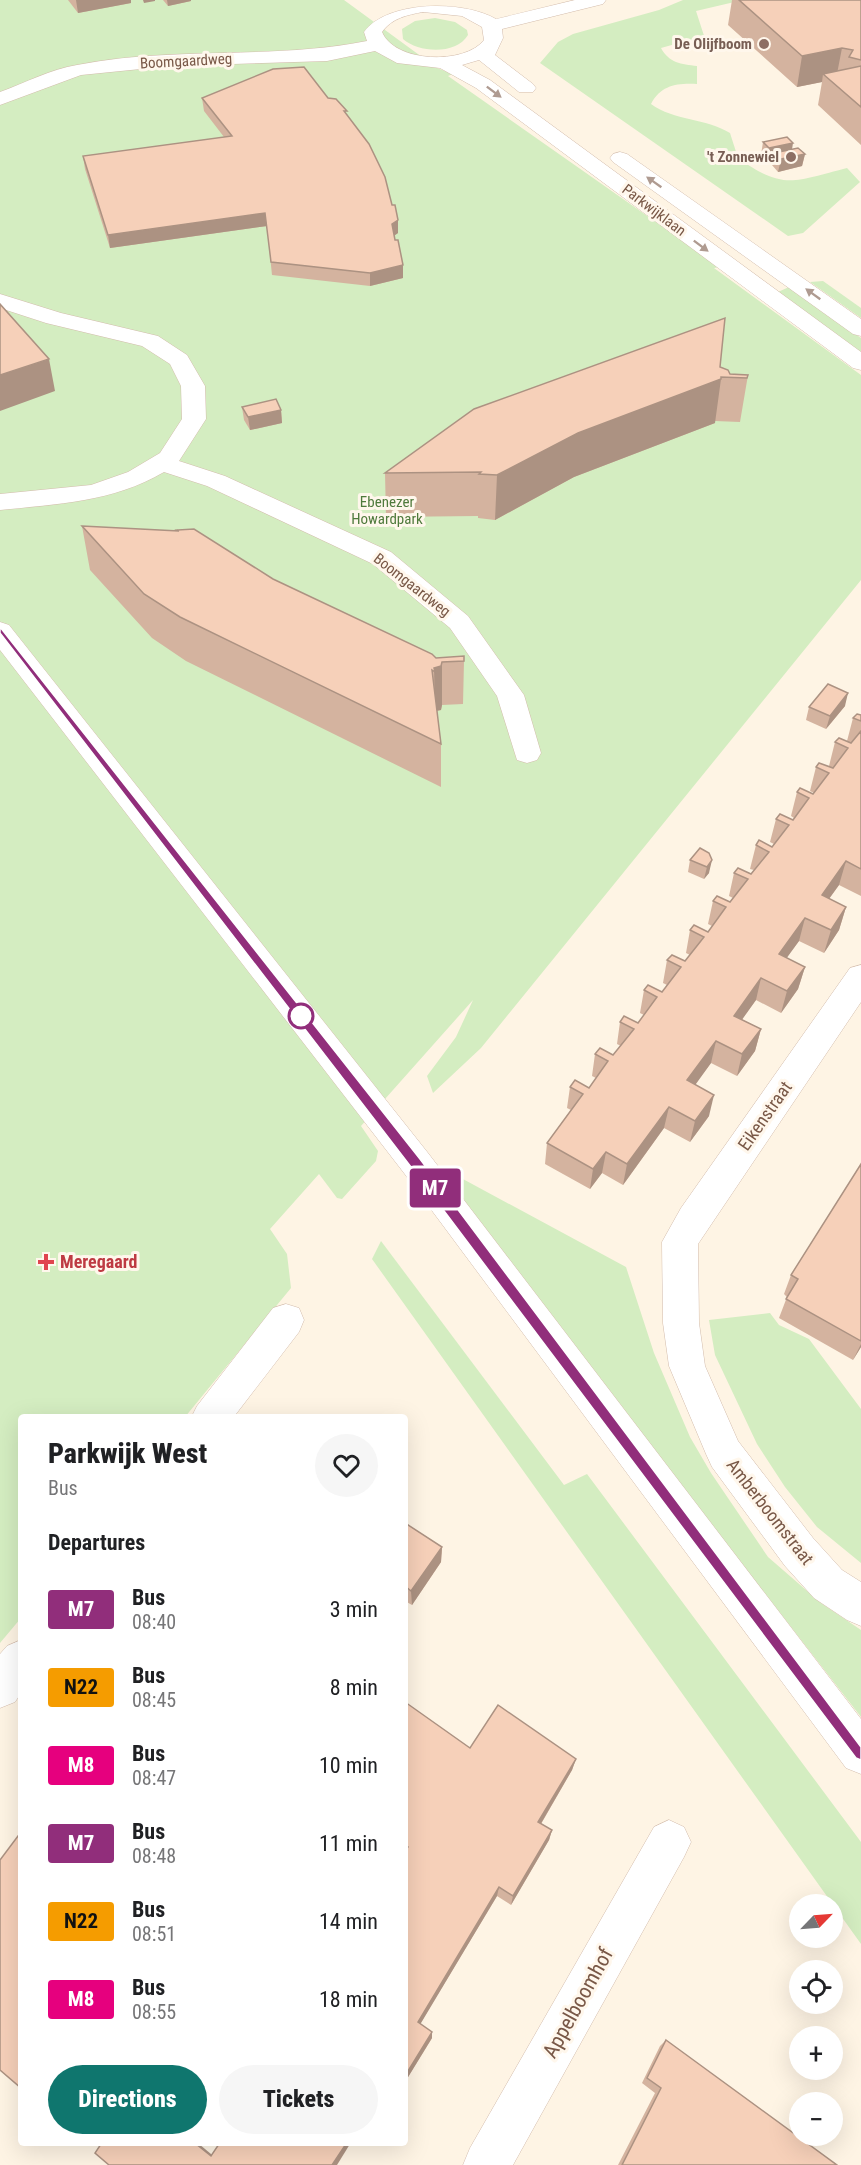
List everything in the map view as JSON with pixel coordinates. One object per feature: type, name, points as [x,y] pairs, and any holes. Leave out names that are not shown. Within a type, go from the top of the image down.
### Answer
[{"type":"street","points":[[492,26],[597,0]]},
{"type":"street","points":[[373,1],[390,15]]},
{"type":"street","points":[[416,4],[465,10],[481,17],[492,26],[495,34],[492,42],[484,50],[467,58],[444,62],[412,61],[385,51],[377,45],[373,32],[382,20],[416,4]]},
{"type":"street","name":"Boomgaardweg","points":[[0,99],[78,70],[170,60],[327,55],[377,45]]},
{"type":"street","points":[[484,50],[486,57],[546,103]]},
{"type":"street","name":"Parkwijklaan","points":[[444,62],[483,84],[861,363]]},
{"type":"street","name":"Parkwijklaan","points":[[608,149],[861,328]]},
{"type":"street","points":[[0,301],[54,318],[150,341],[179,360],[193,386],[194,419],[169,458],[136,477],[94,492],[0,502]]},
{"type":"street","name":"Boomgaardweg","points":[[162,463],[216,481],[382,558],[459,622],[510,695],[527,753]]},
{"type":"street","points":[[0,631],[416,1163],[861,1753]]},
{"type":"street","name":"Eikenstraat","points":[[680,1259],[680,1242],[693,1220],[861,977]]},
{"type":"street","name":"Amberboomstraat","points":[[680,1259],[679,1296],[687,1366],[725,1454],[799,1552],[828,1584],[861,1606]]},
{"type":"street","points":[[213,1414],[286,1320]]},
{"type":"street","points":[[0,1687],[18,1664]]},
{"type":"street","name":"Appelboomhof","points":[[487,2165],[669,1842]]},
{"type":"green space","name":"Ebenezer Howardpark","points":[[0,0],[344,0],[437,68],[453,74],[448,76],[720,267],[714,268],[861,375],[861,580],[481,1048],[433,1093],[427,1076],[456,1037],[473,1000],[361,1126],[378,1151],[376,1161],[342,1199],[337,1198],[319,1174],[270,1229],[287,1254],[291,1288],[187,1414],[18,1414],[18,1622],[0,1643]]},
{"type":"green space","points":[[683,0],[743,0],[696,11],[707,45],[686,41],[661,48],[672,60],[697,66],[697,84],[670,86],[651,104],[670,114],[721,128],[730,133],[738,158],[767,175],[779,179],[802,179],[847,168],[860,182],[803,233],[788,236],[540,63],[558,42],[573,34],[659,10]]},
{"type":"green space","points":[[435,18],[455,22],[467,30],[468,35],[455,46],[437,50],[418,47],[403,39],[402,29],[415,21]]},
{"type":"green space","points":[[823,281],[861,308],[861,318],[810,282]]},
{"type":"green space","points":[[789,287],[861,338],[861,352],[778,292]]},
{"type":"green space","points":[[450,1172],[626,1267],[654,1353],[690,1437],[711,1473],[768,1557],[821,1603],[861,1630],[861,1717],[439,1175]]},
{"type":"green space","points":[[381,1241],[564,1485],[587,1474],[861,1842],[861,1944],[843,1919],[843,1894],[825,1894],[372,1259]]},
{"type":"green space","points":[[770,1313],[779,1325],[809,1339],[861,1409],[861,1563],[817,1527],[785,1487],[757,1444],[715,1355],[709,1320]]},
{"type":"building","points":[[739,0],[861,0],[861,60],[849,57],[853,50],[842,48],[802,56]]},
{"type":"building","points":[[861,66],[861,107],[823,74]]},
{"type":"building","points":[[304,67],[328,98],[336,99],[347,111],[344,111],[369,144],[385,177],[392,205],[395,205],[398,220],[392,224],[403,265],[370,273],[271,262],[265,213],[108,235],[83,156],[232,136],[202,98],[273,69]]},
{"type":"building","points":[[787,137],[793,143],[769,148],[763,142]]},
{"type":"building","points":[[798,148],[805,154],[781,159],[774,153]]},
{"type":"building","points":[[0,304],[49,359],[0,375]]},
{"type":"building","points":[[725,318],[720,367],[728,370],[730,374],[748,375],[747,378],[721,377],[721,379],[578,433],[497,475],[479,474],[481,472],[385,473],[474,409]]},
{"type":"building","points":[[276,399],[281,410],[248,417],[242,407]]},
{"type":"building","points":[[82,526],[179,531],[177,530],[194,529],[273,579],[432,654],[436,658],[464,656],[464,661],[442,662],[441,666],[434,668],[435,672],[432,670],[441,744],[180,617],[144,594]]},
{"type":"building","points":[[828,684],[848,693],[830,716],[809,707]]},
{"type":"building","points":[[857,714],[861,715],[861,721],[853,718]]},
{"type":"building","points":[[861,731],[861,869],[846,861],[822,895],[846,907],[831,930],[805,918],[779,954],[805,967],[787,991],[761,978],[734,1016],[761,1029],[742,1054],[716,1041],[687,1080],[714,1095],[695,1121],[669,1107],[627,1164],[606,1152],[593,1169],[547,1143],[583,1094],[570,1087],[575,1080],[589,1088],[608,1061],[595,1054],[600,1048],[613,1055],[634,1029],[620,1022],[624,1016],[638,1023],[657,997],[644,990],[648,985],[662,992],[681,967],[667,960],[672,955],[685,961],[704,937],[690,930],[694,925],[708,932],[726,907],[713,901],[717,896],[730,902],[748,879],[734,873],[738,868],[751,874],[769,852],[756,845],[759,840],[772,847],[789,825],[776,819],[780,814],[793,820],[809,798],[797,792],[800,788],[813,794],[829,773],[816,767],[819,763],[833,768],[848,748],[835,742],[839,738],[851,743]]},
{"type":"building","points":[[700,848],[709,853],[712,860],[707,867],[690,860]]},
{"type":"building","points":[[861,1164],[861,1341],[786,1299],[798,1279],[791,1275]]},
{"type":"building","points":[[408,1525],[442,1547],[411,1591],[408,1588]]},
{"type":"building","points":[[408,1704],[470,1748],[498,1705],[576,1759],[538,1822],[552,1830],[513,1896],[499,1887],[418,2022],[432,2032],[408,2071]]},
{"type":"building","points":[[18,1836],[18,2085],[0,2070],[0,1860]]},
{"type":"building","points":[[666,2040],[789,2130],[789,2146],[811,2146],[837,2165],[622,2165],[661,2088],[647,2078]]},
{"type":"building","points":[[100,2146],[198,2146],[211,2156],[218,2146],[345,2146],[332,2165],[109,2165],[95,2153]]},
{"type":"bus line","name":"M7","points":[[0,631],[416,1163],[861,1753]]},
{"type":"place","name":"De Olijfboom","points":[[764,44]]},
{"type":"place","name":"'t Zonnewiel","points":[[791,157]]},
{"type":"place","name":"Meregaard","points":[[46,1262]]}]
